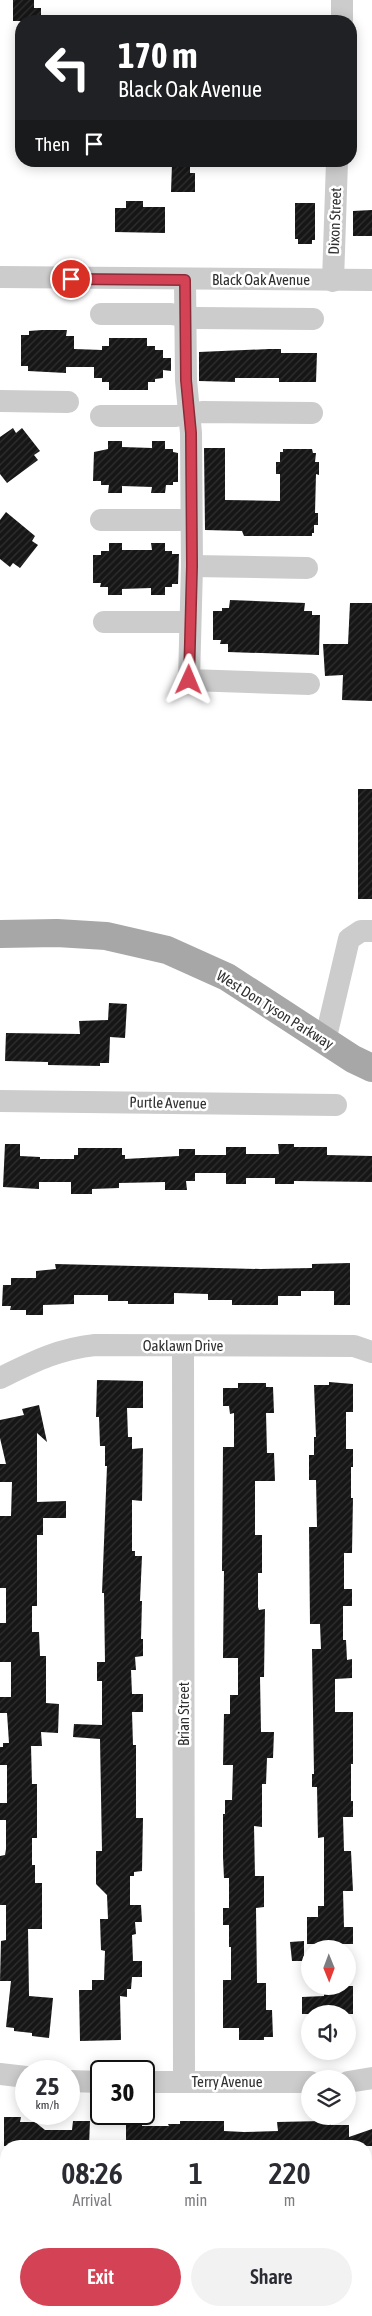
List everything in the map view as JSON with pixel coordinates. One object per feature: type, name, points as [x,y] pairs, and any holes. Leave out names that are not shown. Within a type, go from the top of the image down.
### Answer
[{"type":"main road","name":"West Don Tyson Parkway","points":[[0,934],[57,932],[106,936],[166,950],[227,977],[325,1041],[372,1068]]},
{"type":"street","points":[[342,0],[342,15]]},
{"type":"street","name":"Dixon Street","points":[[333,281],[337,167]]},
{"type":"street","name":"Black Oak Avenue","points":[[0,277],[185,280],[372,280]]},
{"type":"street","points":[[185,280],[192,566],[189,680],[309,684]]},
{"type":"street","points":[[101,314],[171,314],[185,317],[313,319]]},
{"type":"street","points":[[0,401],[68,402]]},
{"type":"street","points":[[101,416],[176,416],[189,413],[312,413]]},
{"type":"street","points":[[101,520],[191,520]]},
{"type":"street","points":[[192,566],[307,568]]},
{"type":"street","points":[[104,622],[190,622]]},
{"type":"street","points":[[325,1041],[349,939],[361,931],[372,931]]},
{"type":"street","name":"Purtle Avenue","points":[[0,1101],[336,1105]]},
{"type":"street","name":"Oaklawn Drive","points":[[0,1378],[48,1354],[71,1348],[95,1346],[354,1346],[372,1352]]},
{"type":"street","name":"Brian Street","points":[[183,1347],[184,2082]]},
{"type":"street","points":[[0,2074],[15,2076]]},
{"type":"street","points":[[356,2081],[372,2078]]},
{"type":"street","name":"Terry Avenue","points":[[155,2082],[301,2082]]},
{"type":"building","points":[[13,0],[34,0],[34,8],[41,8],[41,15],[15,15],[15,21],[13,21]]},
{"type":"building","points":[[172,167],[190,167],[190,173],[195,173],[195,192],[171,192]]},
{"type":"building","points":[[126,201],[143,201],[143,207],[165,207],[165,233],[115,232],[115,208],[126,208]]},
{"type":"building","points":[[295,203],[315,203],[315,240],[312,240],[312,244],[298,244],[298,239],[295,239]]},
{"type":"building","points":[[372,210],[372,236],[353,236],[353,211]]},
{"type":"building","points":[[67,330],[66,336],[74,336],[74,349],[102,350],[102,346],[109,346],[109,338],[147,338],[147,346],[155,346],[155,350],[163,350],[163,358],[171,358],[171,371],[163,370],[163,378],[155,379],[155,382],[148,382],[148,390],[109,390],[109,382],[102,382],[102,378],[94,378],[94,367],[66,367],[66,373],[28,371],[28,366],[21,366],[21,335],[29,335],[29,331]]},
{"type":"building","points":[[281,349],[281,353],[317,353],[316,382],[279,382],[279,378],[235,378],[235,382],[199,381],[199,352]]},
{"type":"building","points":[[13,428],[16,433],[22,428],[40,451],[34,455],[38,460],[7,483],[0,474],[0,437]]},
{"type":"building","points":[[108,441],[122,441],[122,447],[152,448],[152,441],[165,441],[165,449],[173,449],[173,452],[178,453],[178,482],[173,482],[173,485],[166,485],[165,493],[151,493],[152,487],[122,486],[122,493],[108,493],[109,485],[101,485],[101,481],[93,481],[94,452],[108,449]]},
{"type":"building","points":[[204,448],[225,448],[225,500],[280,501],[280,474],[276,474],[276,462],[280,462],[280,452],[283,452],[283,449],[312,449],[313,453],[316,453],[315,462],[319,462],[319,475],[316,474],[315,513],[318,513],[318,525],[314,525],[312,536],[244,536],[242,531],[205,530]]},
{"type":"building","points":[[6,512],[35,536],[32,541],[38,545],[20,568],[13,563],[10,567],[0,559],[0,520]]},
{"type":"building","points":[[109,543],[122,543],[122,550],[152,550],[151,543],[165,543],[165,551],[179,554],[178,584],[172,584],[172,587],[165,587],[165,595],[151,595],[151,588],[122,589],[122,595],[108,595],[108,587],[100,587],[101,583],[93,583],[93,555],[101,555],[101,551],[109,551]]},
{"type":"building","points":[[230,600],[305,603],[304,611],[312,611],[312,615],[320,615],[319,655],[228,652],[228,644],[220,644],[221,640],[213,640],[213,611],[222,611],[222,608],[229,608]]},
{"type":"building","points":[[350,603],[372,603],[372,701],[342,700],[343,675],[325,676],[323,644],[348,644]]},
{"type":"building","points":[[358,789],[372,789],[372,899],[358,899]]},
{"type":"building","points":[[109,1003],[127,1004],[125,1038],[110,1037],[109,1063],[100,1063],[100,1066],[48,1065],[48,1062],[5,1061],[6,1033],[80,1034],[79,1021],[108,1020]]},
{"type":"building","points":[[5,1144],[20,1144],[20,1156],[40,1157],[40,1159],[74,1159],[74,1155],[78,1155],[78,1148],[122,1148],[122,1155],[125,1155],[125,1159],[179,1156],[179,1149],[195,1149],[195,1155],[226,1155],[226,1147],[246,1147],[246,1154],[279,1154],[278,1144],[294,1144],[294,1147],[327,1147],[327,1155],[372,1156],[372,1182],[294,1181],[294,1184],[275,1184],[275,1178],[246,1178],[246,1184],[226,1184],[226,1173],[195,1173],[195,1181],[186,1181],[187,1190],[165,1190],[165,1182],[119,1183],[119,1188],[92,1189],[92,1194],[71,1194],[71,1182],[39,1182],[39,1189],[3,1187]]},
{"type":"building","points":[[350,1263],[350,1305],[334,1305],[334,1291],[301,1291],[301,1296],[278,1296],[278,1305],[232,1305],[232,1300],[208,1300],[208,1294],[174,1293],[174,1304],[128,1304],[128,1301],[108,1301],[108,1295],[74,1295],[74,1304],[43,1305],[43,1315],[26,1315],[26,1310],[10,1310],[11,1306],[2,1306],[3,1285],[11,1285],[11,1278],[36,1278],[36,1271],[56,1269],[55,1264],[261,1269],[312,1268],[312,1264]]},
{"type":"building","points":[[97,1380],[143,1381],[143,1408],[127,1408],[128,1437],[132,1437],[132,1449],[143,1448],[142,1501],[132,1500],[132,1551],[135,1551],[135,1556],[142,1556],[140,1601],[142,1601],[141,1639],[143,1639],[143,1656],[135,1657],[136,1670],[131,1670],[132,1694],[143,1694],[143,1712],[132,1712],[133,1745],[136,1745],[136,1818],[143,1818],[142,1871],[134,1872],[134,1876],[130,1876],[130,1905],[141,1905],[142,1922],[135,1922],[136,1934],[132,1935],[133,1961],[142,1961],[142,1977],[132,1977],[131,1989],[127,1989],[127,1997],[120,1996],[121,2040],[80,2041],[79,1990],[92,1990],[92,1980],[104,1980],[105,1951],[101,1950],[100,1919],[108,1919],[107,1895],[96,1884],[96,1851],[102,1851],[100,1739],[73,1737],[74,1724],[102,1725],[102,1681],[97,1681],[97,1662],[105,1662],[104,1593],[102,1593],[107,1466],[105,1466],[105,1446],[100,1446],[99,1417],[96,1417]]},
{"type":"building","points":[[329,1382],[353,1384],[353,1412],[346,1412],[346,1449],[353,1449],[353,1467],[351,1467],[351,1498],[353,1498],[352,1553],[344,1553],[344,1589],[352,1589],[352,1606],[343,1606],[343,1640],[346,1640],[347,1660],[352,1659],[352,1678],[335,1679],[335,1712],[353,1712],[351,1801],[353,1801],[353,1817],[343,1817],[344,1851],[351,1851],[353,1891],[343,1891],[344,1927],[353,1927],[353,1940],[307,1940],[307,1917],[318,1917],[318,1906],[324,1906],[324,1837],[318,1838],[317,1787],[312,1787],[312,1774],[314,1774],[312,1649],[321,1649],[320,1624],[310,1624],[309,1527],[317,1527],[316,1480],[309,1480],[309,1455],[314,1455],[314,1437],[316,1437],[314,1385],[329,1385]]},
{"type":"building","points":[[238,1383],[266,1383],[266,1387],[273,1387],[274,1413],[266,1413],[267,1453],[274,1453],[275,1481],[255,1481],[255,1535],[262,1535],[262,1573],[258,1573],[258,1607],[259,1610],[265,1609],[264,1677],[260,1677],[261,1732],[274,1732],[273,1758],[267,1758],[266,1784],[262,1784],[262,1827],[254,1826],[255,1876],[264,1876],[264,1907],[256,1908],[257,1983],[266,1983],[266,2010],[272,2010],[273,2037],[264,2037],[264,2040],[239,2040],[239,2028],[223,2028],[223,1980],[231,1980],[231,1947],[229,1947],[229,1925],[223,1925],[223,1908],[229,1908],[229,1878],[224,1878],[223,1814],[225,1814],[225,1800],[232,1800],[233,1765],[223,1765],[224,1714],[230,1714],[230,1695],[238,1695],[238,1658],[223,1658],[223,1447],[234,1447],[234,1413],[230,1414],[229,1406],[223,1406],[223,1388],[238,1388]]},
{"type":"building","points":[[39,1405],[47,1442],[37,1433],[37,1502],[66,1501],[66,1518],[43,1518],[43,1535],[37,1535],[37,1606],[32,1606],[32,1632],[39,1632],[40,1656],[46,1656],[46,1703],[59,1704],[58,1733],[41,1732],[42,1746],[31,1746],[32,1784],[37,1784],[37,1838],[32,1838],[32,1865],[35,1865],[35,1883],[42,1883],[42,1929],[28,1929],[29,1996],[53,1998],[49,2038],[32,2036],[32,2033],[14,2031],[14,2028],[6,2027],[11,1981],[0,1981],[1,1941],[6,1940],[6,1905],[0,1905],[0,1856],[5,1855],[6,1849],[6,1820],[0,1820],[0,1803],[7,1803],[7,1765],[0,1765],[0,1747],[3,1747],[3,1743],[9,1743],[7,1713],[0,1713],[0,1697],[11,1697],[11,1662],[0,1662],[0,1623],[6,1623],[6,1588],[0,1588],[0,1516],[11,1516],[12,1482],[0,1482],[0,1464],[6,1464],[0,1438],[0,1420],[24,1415],[22,1409]]},
{"type":"building","points":[[301,1941],[301,1961],[292,1961],[290,1942]]},
{"type":"building","points":[[353,1995],[353,2005],[302,2005],[302,1997]]},
{"type":"building","points":[[4,2117],[15,2117],[15,2125],[39,2125],[45,2130],[72,2130],[73,2125],[80,2125],[80,2121],[90,2121],[89,2140],[4,2140]]},
{"type":"building","points":[[180,2121],[224,2121],[224,2131],[244,2132],[278,2131],[277,2122],[301,2121],[301,2125],[349,2125],[349,2137],[372,2129],[372,2140],[126,2140],[126,2125],[169,2126],[168,2124],[180,2124]]},
{"type":"route","points":[[71,279],[185,280],[186,380],[191,433],[192,566],[189,680]]}]
